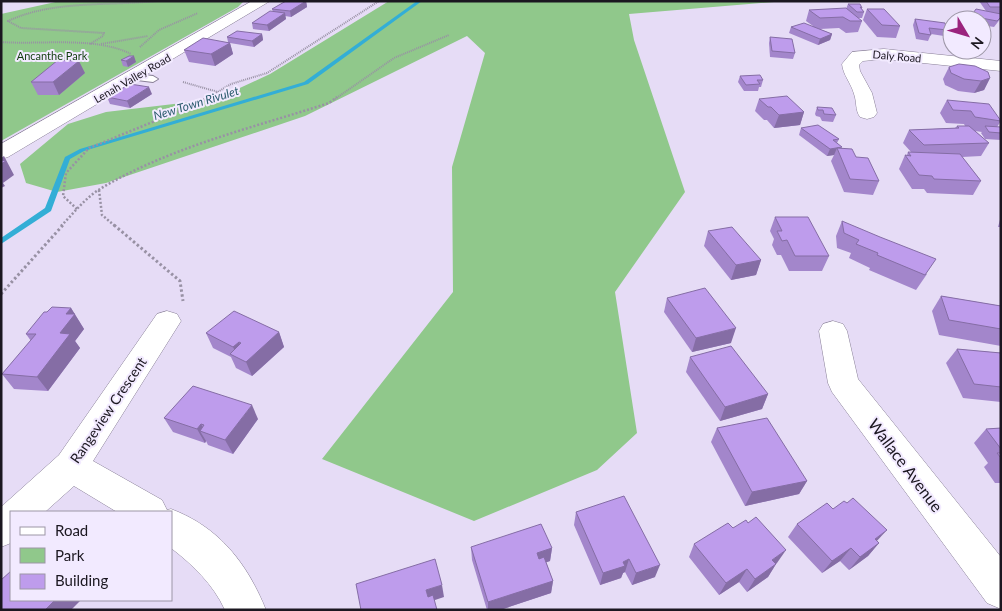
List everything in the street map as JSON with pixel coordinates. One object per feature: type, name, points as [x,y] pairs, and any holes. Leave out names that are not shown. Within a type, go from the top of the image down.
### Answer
[{"type":"street","name":"Lenah Valley Road","points":[[1,154],[263,1]]},
{"type":"street","name":"Daly Road","points":[[868,113],[863,93],[851,71],[850,64],[858,56],[884,54],[1001,66]]},
{"type":"street","name":"Rangeview Crescent","points":[[21,511],[71,466],[168,321]]},
{"type":"street","name":"Wallace Avenue","points":[[833,331],[843,384],[1001,589]]},
{"type":"street","points":[[71,466],[147,511]]},
{"type":"street","points":[[172,527],[205,550],[233,583],[246,610]]},
{"type":"lane","points":[[133,76],[153,79]]},
{"type":"path","points":[[90,44],[104,36],[104,33],[22,28],[8,20],[33,12],[157,1]]},
{"type":"path","points":[[77,209],[63,196],[66,173],[89,148],[198,104],[231,84],[267,73],[379,1]]},
{"type":"path","points":[[1,294],[77,209],[99,190],[170,155],[329,103],[394,58],[449,35]]},
{"type":"path","points":[[1,42],[46,45],[90,44],[116,42],[148,36]]},
{"type":"path","points":[[90,44],[121,48],[129,52]]},
{"type":"path","points":[[183,82],[218,92]]},
{"type":"path","points":[[99,190],[102,215],[180,280],[184,300],[168,321]]},
{"type":"green space","name":"Ancanthe Park","points":[[60,1],[244,1],[238,7],[1,141],[1,14]]},
{"type":"green space","points":[[389,1],[786,1],[629,14],[634,40],[685,192],[615,292],[637,433],[597,470],[474,521],[322,459],[453,292],[452,167],[485,53],[467,36],[305,116],[106,183],[57,192],[26,183],[20,164],[68,124],[106,112],[216,99],[270,74]]},
{"type":"building","points":[[286,1],[306,1],[290,11],[272,9]]},
{"type":"building","points":[[986,1],[1001,1],[1001,7],[990,7]]},
{"type":"building","points":[[848,4],[860,4],[864,12],[857,12]]},
{"type":"building","points":[[846,8],[862,21],[850,21],[843,17],[820,18],[809,10]]},
{"type":"building","points":[[867,9],[884,9],[900,26],[882,25]]},
{"type":"building","points":[[270,11],[285,13],[267,25],[252,23]]},
{"type":"building","points":[[992,12],[1001,14],[997,21],[992,20]]},
{"type":"building","points":[[915,19],[942,23],[942,29],[929,28],[931,35],[919,33]]},
{"type":"building","points":[[804,23],[832,34],[820,39],[791,27]]},
{"type":"building","points":[[237,31],[262,34],[252,41],[227,37]]},
{"type":"building","points":[[770,37],[792,39],[795,53],[772,51]]},
{"type":"building","points":[[203,38],[230,43],[211,54],[184,50]]},
{"type":"building","points":[[134,56],[126,61],[121,60]]},
{"type":"building","points":[[58,60],[79,61],[53,82],[31,82]]},
{"type":"building","points":[[959,64],[975,66],[988,72],[990,78],[981,81],[964,79],[951,73],[949,67]]},
{"type":"building","points":[[760,75],[763,80],[757,80],[760,84],[746,85],[740,76]]},
{"type":"building","points":[[130,84],[149,87],[127,101],[107,97]]},
{"type":"building","points":[[787,96],[804,112],[779,115],[759,99]]},
{"type":"building","points":[[947,100],[989,104],[1001,121],[975,117],[971,111],[953,110]]},
{"type":"building","points":[[817,107],[832,108],[836,115],[824,114],[823,110],[818,110]]},
{"type":"building","points":[[818,125],[839,139],[833,140],[842,147],[830,149],[801,128]]},
{"type":"building","points":[[957,126],[969,126],[989,143],[924,145],[909,130],[959,128]]},
{"type":"building","points":[[985,126],[1001,127],[1001,133],[989,132]]},
{"type":"building","points":[[837,148],[852,149],[856,157],[868,158],[879,181],[850,179]]},
{"type":"building","points":[[908,152],[960,154],[981,181],[934,179],[932,176],[919,175],[905,155],[911,156]]},
{"type":"building","points":[[775,217],[808,217],[829,256],[795,256],[787,240],[782,241],[777,231],[782,231]]},
{"type":"building","points":[[842,221],[936,259],[925,275],[856,244],[859,240],[844,233]]},
{"type":"building","points":[[732,227],[761,260],[736,265],[708,231]]},
{"type":"building","points":[[705,288],[736,328],[696,338],[667,298]]},
{"type":"building","points":[[941,296],[1001,306],[1001,329],[949,320]]},
{"type":"building","points":[[52,307],[71,308],[66,314],[75,314],[60,333],[70,334],[37,377],[2,374],[36,334],[26,334],[44,312],[47,312]]},
{"type":"building","points":[[234,311],[279,332],[246,362],[230,354],[241,343],[239,342],[233,347],[206,333]]},
{"type":"building","points":[[731,346],[768,394],[725,407],[690,357]]},
{"type":"building","points":[[957,349],[1001,353],[1001,387],[974,384]]},
{"type":"building","points":[[193,386],[252,405],[225,440],[200,431],[204,425],[201,424],[197,429],[164,418]]},
{"type":"building","points":[[767,418],[807,481],[752,492],[717,428]]},
{"type":"building","points":[[1001,428],[1001,449],[986,429]]},
{"type":"building","points":[[624,496],[660,565],[636,573],[629,559],[623,562],[625,566],[603,573],[576,512]]},
{"type":"building","points":[[853,498],[887,530],[875,539],[879,543],[860,557],[851,548],[832,561],[797,524],[827,503],[833,509],[844,501],[847,503]]},
{"type":"building","points":[[756,517],[786,550],[772,560],[776,564],[755,579],[747,569],[726,583],[694,544],[728,523],[733,528],[746,520],[748,523]]},
{"type":"building","points":[[541,524],[552,548],[537,553],[539,559],[544,557],[553,581],[488,602],[471,547]]},
{"type":"building","points":[[435,559],[442,585],[426,590],[428,597],[433,595],[437,610],[361,610],[356,584]]},
{"type":"building","points":[[10,572],[10,601],[54,601],[45,610],[1,610],[1,580]]},
{"type":"waterway","name":"New Town Rivulet","points":[[1,242],[48,209],[67,158],[82,150],[306,83],[420,1]]}]
